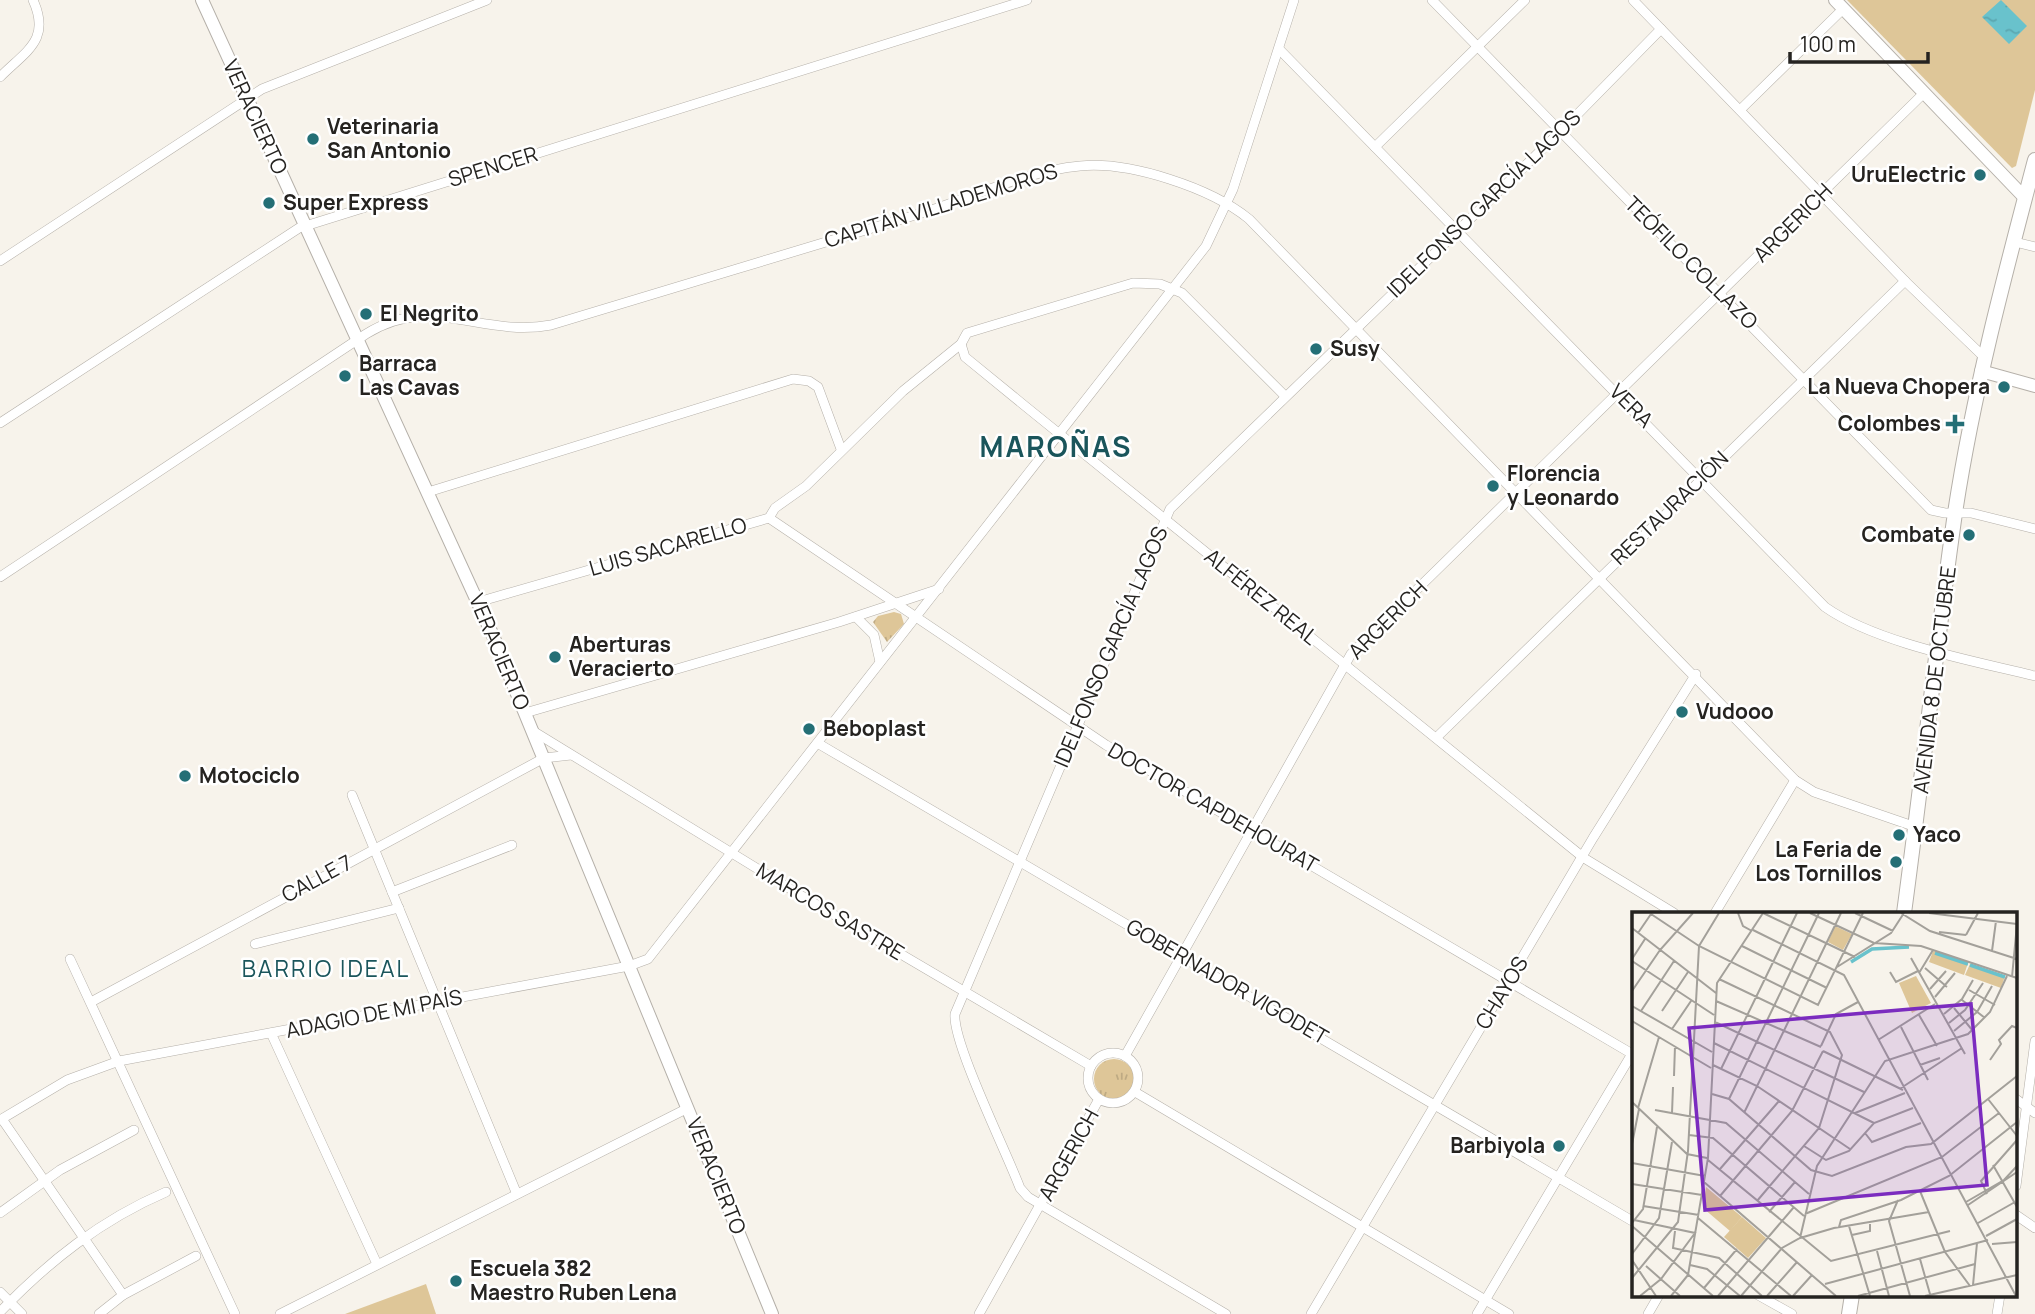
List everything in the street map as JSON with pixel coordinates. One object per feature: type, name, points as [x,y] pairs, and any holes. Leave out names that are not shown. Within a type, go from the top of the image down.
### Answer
[{"type":"main road","name":"AVENIDA 8 DE OCTUBRE","points":[[1903,912],[1955,513],[1983,365],[2035,160]]},
{"type":"main road","points":[[1849,1314],[1852,1296]]},
{"type":"street","points":[[0,77],[40,33],[41,17],[33,0]]},
{"type":"street","name":"VERACIERTO","points":[[202,0],[478,602],[772,1314]]},
{"type":"street","name":"SPENCER","points":[[0,423],[289,233],[305,226],[1027,0]]},
{"type":"street","points":[[629,966],[648,959],[654,953],[1206,246],[1227,203],[1294,0]]},
{"type":"street","name":"TEÓFILO COLLAZO","points":[[1432,0],[1805,378],[1931,510],[1971,513],[2035,529]]},
{"type":"street","points":[[1375,147],[1525,0]]},
{"type":"street","points":[[1633,0],[1822,194],[1983,365],[2035,386]]},
{"type":"street","points":[[0,261],[246,98],[481,1]]},
{"type":"street","points":[[1740,110],[1839,5],[2025,198]]},
{"type":"street","name":"IDELFONSO GARCÍA LAGOS","points":[[1226,1314],[1042,1205],[1020,1188],[954,1022],[1019,862],[1170,509],[1561,131],[1661,29]]},
{"type":"street","name":"VERA","points":[[1279,49],[1702,478],[1825,607],[1850,621],[1939,652],[2035,676]]},
{"type":"street","name":"ARGERICH","points":[[1125,1056],[1344,664],[1923,94]]},
{"type":"street","name":"CAPITÁN VILLADEMOROS","points":[[0,577],[358,340],[382,327],[422,315],[447,316],[509,330],[551,325],[1062,169],[1080,166],[1119,167],[1200,191],[1227,203],[1250,219],[1796,779],[1814,792],[1916,827]]},
{"type":"street","points":[[2015,242],[2035,247]]},
{"type":"street","name":"RESTAURACIÓN","points":[[1437,737],[1905,281]]},
{"type":"street","name":"LUIS SACARELLO","points":[[478,602],[769,518],[775,508],[806,486],[903,391],[961,344],[972,331],[1133,284],[1154,283],[1174,289]]},
{"type":"street","points":[[1174,289],[1188,298],[1285,396]]},
{"type":"street","name":"ALFÉREZ REAL","points":[[961,344],[965,356],[1584,858],[1672,912]]},
{"type":"street","points":[[428,492],[793,379],[809,381],[818,387],[841,449]]},
{"type":"street","name":"DOCTOR CAPDEHOURAT","points":[[769,518],[1078,727],[1632,1052]]},
{"type":"street","points":[[525,713],[856,617],[939,589]]},
{"type":"street","points":[[856,617],[874,635],[880,662]]},
{"type":"street","name":"CHAYOS","points":[[1311,1314],[1696,674]]},
{"type":"street","name":"MARCOS SASTRE","points":[[533,731],[733,854],[1091,1066]]},
{"type":"street","name":"GOBERNADOR VIGODET","points":[[819,744],[1632,1221]]},
{"type":"street","points":[[544,758],[571,755]]},
{"type":"street","name":"CALLE 7","points":[[92,1002],[544,758]]},
{"type":"street","points":[[1716,912],[1796,779]]},
{"type":"street","points":[[352,795],[516,1192]]},
{"type":"street","points":[[392,892],[513,845]]},
{"type":"street","points":[[255,944],[399,908]]},
{"type":"street","points":[[70,959],[235,1314]]},
{"type":"street","name":"ADAGIO DE MI PAÍS","points":[[1,1120],[67,1080],[119,1061],[629,966]]},
{"type":"street","points":[[271,1033],[377,1264]]},
{"type":"street","points":[[2018,1170],[2035,1041]]},
{"type":"street","points":[[1091,1066],[1103,1055],[1125,1056],[1132,1061],[1139,1076],[1135,1093],[1122,1102],[1106,1103],[1099,1099]]},
{"type":"street","points":[[1477,1314],[1632,1056]]},
{"type":"street","name":"ARGERICH","points":[[979,1314],[1099,1099],[1090,1088],[1091,1066]]},
{"type":"street","points":[[1135,1093],[1509,1314]]},
{"type":"street","points":[[2018,1100],[2035,1113]]},
{"type":"street","points":[[280,1314],[516,1192],[688,1108]]},
{"type":"street","points":[[1,1120],[123,1295]]},
{"type":"street","points":[[0,1213],[44,1180],[134,1130]]},
{"type":"street","points":[[0,1312],[41,1270],[83,1237],[136,1205],[166,1192]]},
{"type":"street","points":[[2018,1216],[2035,1228]]},
{"type":"street","points":[[99,1314],[123,1295],[196,1256]]},
{"type":"street","points":[[0,1292],[22,1314]]},
{"type":"street","points":[[1648,1314],[1658,1296]]},
{"type":"street","points":[[1760,1296],[1791,1314]]},
{"type":"street","points":[[1997,1314],[2000,1296]]},
{"type":"green space","points":[[1847,0],[2035,0],[2035,90],[2016,166],[2012,168]]},
{"type":"green space","points":[[894,612],[901,614],[904,624],[887,642],[873,622],[878,616]]},
{"type":"green space","points":[[1114,1059],[1122,1060],[1128,1065],[1133,1071],[1133,1087],[1128,1093],[1122,1098],[1114,1099],[1106,1098],[1100,1093],[1095,1087],[1094,1079],[1095,1071],[1100,1065],[1106,1060]]},
{"type":"green space","points":[[426,1284],[436,1314],[345,1314]]},
{"type":"water","points":[[2001,0],[2027,26],[2009,44],[1982,17]]},
{"type":"place","name":"Veterinaria San Antonio","points":[[313,139]]},
{"type":"place","name":"UruElectric","points":[[1980,175]]},
{"type":"place","name":"Super Express","points":[[269,203]]},
{"type":"place","name":"El Negrito","points":[[366,314]]},
{"type":"place","name":"Susy","points":[[1316,349]]},
{"type":"place","name":"Barraca Las Cavas","points":[[345,376]]},
{"type":"place","name":"La Nueva Chopera","points":[[2004,387]]},
{"type":"place","name":"Colombes","points":[[1955,424]]},
{"type":"place","name":"Florencia y Leonardo","points":[[1493,486]]},
{"type":"place","name":"Combate","points":[[1969,535]]},
{"type":"place","name":"Aberturas Veracierto","points":[[555,657]]},
{"type":"place","name":"Vudooo","points":[[1682,712]]},
{"type":"place","name":"Beboplast","points":[[809,729]]},
{"type":"place","name":"Motociclo","points":[[185,776]]},
{"type":"place","name":"Yaco","points":[[1899,835]]},
{"type":"place","name":"La Feria de Los Tornillos","points":[[1896,862]]},
{"type":"place","name":"Barbiyola","points":[[1559,1146]]},
{"type":"place","name":"Escuela 382 Maestro Ruben Lena","points":[[456,1281]]},
{"type":"district","name":"MAROÑAS","points":[[1056,447]]},
{"type":"district","name":"BARRIO IDEAL","points":[[326,969]]}]
